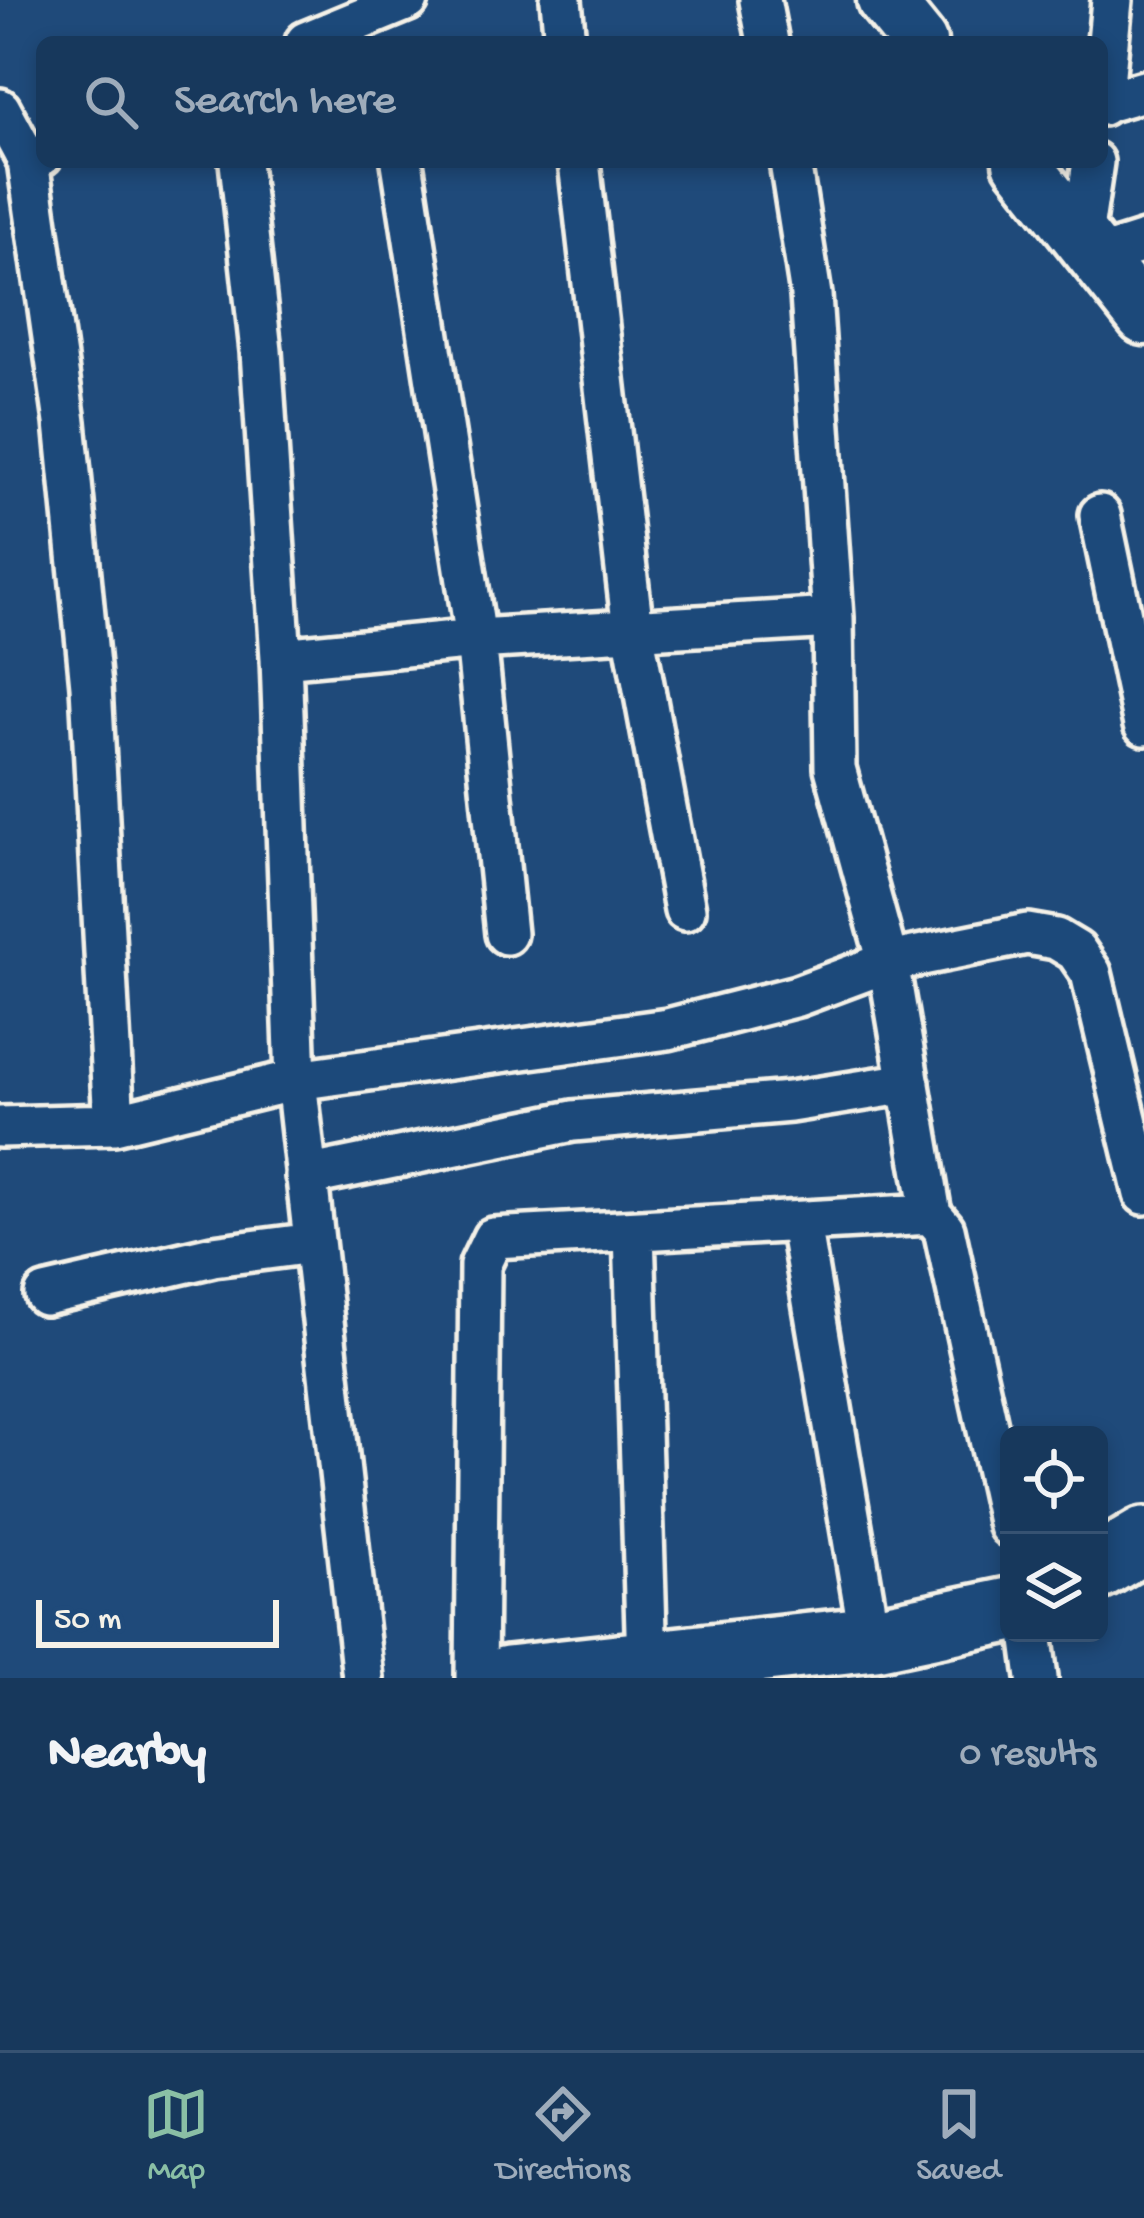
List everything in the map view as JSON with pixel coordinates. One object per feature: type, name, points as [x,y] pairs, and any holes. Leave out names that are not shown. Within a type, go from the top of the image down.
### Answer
[{"type":"main road","points":[[1108,1562],[1144,1540]]},
{"type":"main road","points":[[1108,1600],[1144,1580]]},
{"type":"main road","points":[[508,1678],[870,1639],[1000,1640]]},
{"type":"main road","points":[[809,1678],[898,1669],[1022,1642]]},
{"type":"street","points":[[560,0],[565,36]]},
{"type":"street","points":[[760,0],[767,36]]},
{"type":"street","points":[[885,0],[914,36]]},
{"type":"street","points":[[1108,42],[1112,0]]},
{"type":"street","points":[[326,36],[390,18]]},
{"type":"street","points":[[1108,102],[1144,91]]},
{"type":"street","points":[[0,109],[35,158]]},
{"type":"street","points":[[36,168],[91,686],[114,1124]]},
{"type":"street","points":[[241,168],[261,351],[281,658],[296,1080],[363,1678]]},
{"type":"street","points":[[403,168],[476,639],[506,934]]},
{"type":"street","points":[[580,168],[633,630],[685,910]]},
{"type":"street","points":[[791,168],[811,296],[833,618],[835,768],[888,962],[931,1214],[944,1228],[1000,1485]]},
{"type":"street","points":[[1027,168],[1108,246]]},
{"type":"street","points":[[1094,168],[1108,246],[1144,317]]},
{"type":"street","points":[[1100,515],[1144,725]]},
{"type":"street","points":[[281,658],[476,639],[833,618]]},
{"type":"street","points":[[0,1126],[114,1124],[296,1080],[668,1029],[797,996],[888,962],[1027,934],[1056,939],[1076,951],[1090,974],[1144,1194]]},
{"type":"street","points":[[306,1176],[573,1121],[790,1102],[909,1083]]},
{"type":"street","points":[[476,1678],[484,1249],[493,1238],[800,1224],[911,1211],[931,1214]]},
{"type":"street","points":[[800,1224],[870,1639]]},
{"type":"street","points":[[634,1232],[647,1664]]},
{"type":"street","points":[[45,1295],[213,1256],[313,1243]]}]
